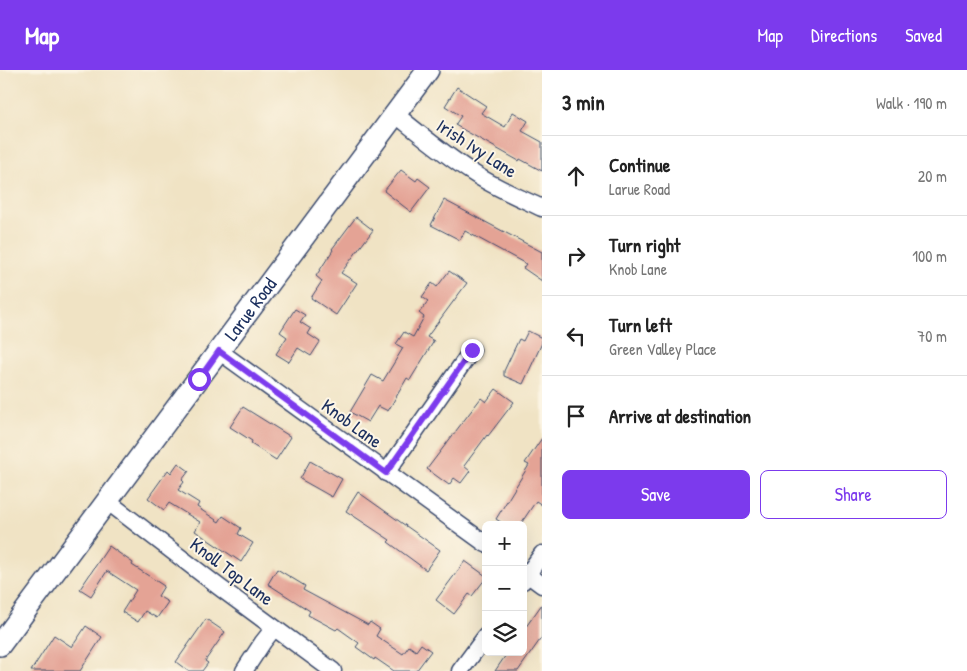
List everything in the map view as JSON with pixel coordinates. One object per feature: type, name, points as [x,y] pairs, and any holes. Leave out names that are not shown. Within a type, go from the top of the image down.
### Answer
[{"type":"street","name":"Larue Road","points":[[0,645],[428,70]]},
{"type":"street","name":"Irish Ivy Lane","points":[[395,114],[446,155],[474,174],[508,193],[542,208]]},
{"type":"street","points":[[386,473],[472,350]]},
{"type":"street","name":"Knob Lane","points":[[219,351],[482,541]]},
{"type":"street","name":"Knoll Top Lane","points":[[107,501],[333,671]]},
{"type":"street","points":[[527,573],[542,554]]},
{"type":"street","points":[[527,577],[542,585]]},
{"type":"street","points":[[244,671],[262,642],[274,628]]},
{"type":"street","points":[[460,671],[482,641]]},
{"type":"building","points":[[457,87],[486,106],[481,113],[505,127],[513,112],[528,121],[522,131],[542,142],[542,171],[520,159],[519,161],[455,125],[461,116],[445,106]]},
{"type":"building","points":[[401,170],[416,181],[418,178],[430,187],[411,212],[384,191]]},
{"type":"building","points":[[444,200],[542,252],[542,281],[523,268],[526,264],[465,231],[460,240],[431,225]]},
{"type":"building","points":[[356,217],[373,230],[341,273],[357,283],[336,315],[311,298],[322,281],[316,276],[332,249]]},
{"type":"building","points":[[449,271],[467,283],[427,337],[434,341],[410,380],[407,378],[388,411],[378,406],[368,422],[350,412],[372,375],[383,381],[403,348],[396,344],[404,332],[413,337],[424,317],[419,313],[428,301],[422,297],[432,283],[437,287]]},
{"type":"building","points":[[295,309],[305,315],[300,322],[311,329],[308,334],[320,342],[311,356],[298,348],[289,362],[276,354],[287,337],[280,332]]},
{"type":"building","points":[[528,331],[542,338],[542,343],[523,384],[504,376],[504,371],[519,339],[523,341]]},
{"type":"building","points":[[496,389],[514,402],[464,466],[470,471],[461,483],[454,478],[449,485],[427,469],[481,398],[486,402]]},
{"type":"building","points":[[243,407],[291,437],[276,460],[251,444],[252,441],[230,427]]},
{"type":"building","points":[[542,438],[542,505],[536,501],[523,521],[499,521],[496,519],[529,465],[525,463]]},
{"type":"building","points":[[310,461],[342,479],[332,497],[300,479]]},
{"type":"building","points":[[178,463],[189,471],[182,480],[184,482],[178,490],[199,503],[197,507],[219,522],[223,516],[241,528],[238,534],[253,543],[241,562],[195,531],[200,522],[169,503],[164,510],[148,498],[168,470],[171,473]]},
{"type":"building","points":[[358,492],[440,550],[426,570],[388,542],[390,540],[346,511]]},
{"type":"building","points":[[109,546],[133,563],[132,565],[164,586],[158,596],[168,602],[157,618],[145,611],[138,622],[122,612],[136,590],[107,571],[91,596],[80,589]]},
{"type":"building","points":[[465,561],[482,573],[482,583],[472,596],[469,594],[454,614],[436,600]]},
{"type":"building","points":[[277,569],[305,586],[303,590],[368,625],[370,622],[380,629],[376,636],[403,654],[409,646],[416,651],[421,644],[431,651],[416,671],[394,671],[356,647],[359,643],[338,628],[336,630],[308,615],[310,611],[268,584]]},
{"type":"building","points":[[542,604],[542,637],[518,671],[495,671],[505,656],[527,656],[527,625]]},
{"type":"building","points":[[206,619],[225,632],[205,661],[208,663],[202,671],[188,671],[176,662]]},
{"type":"building","points":[[86,626],[102,637],[80,671],[31,671],[54,635],[72,647]]},
{"type":"route","points":[[199,379],[219,351],[386,473],[472,350]]}]
